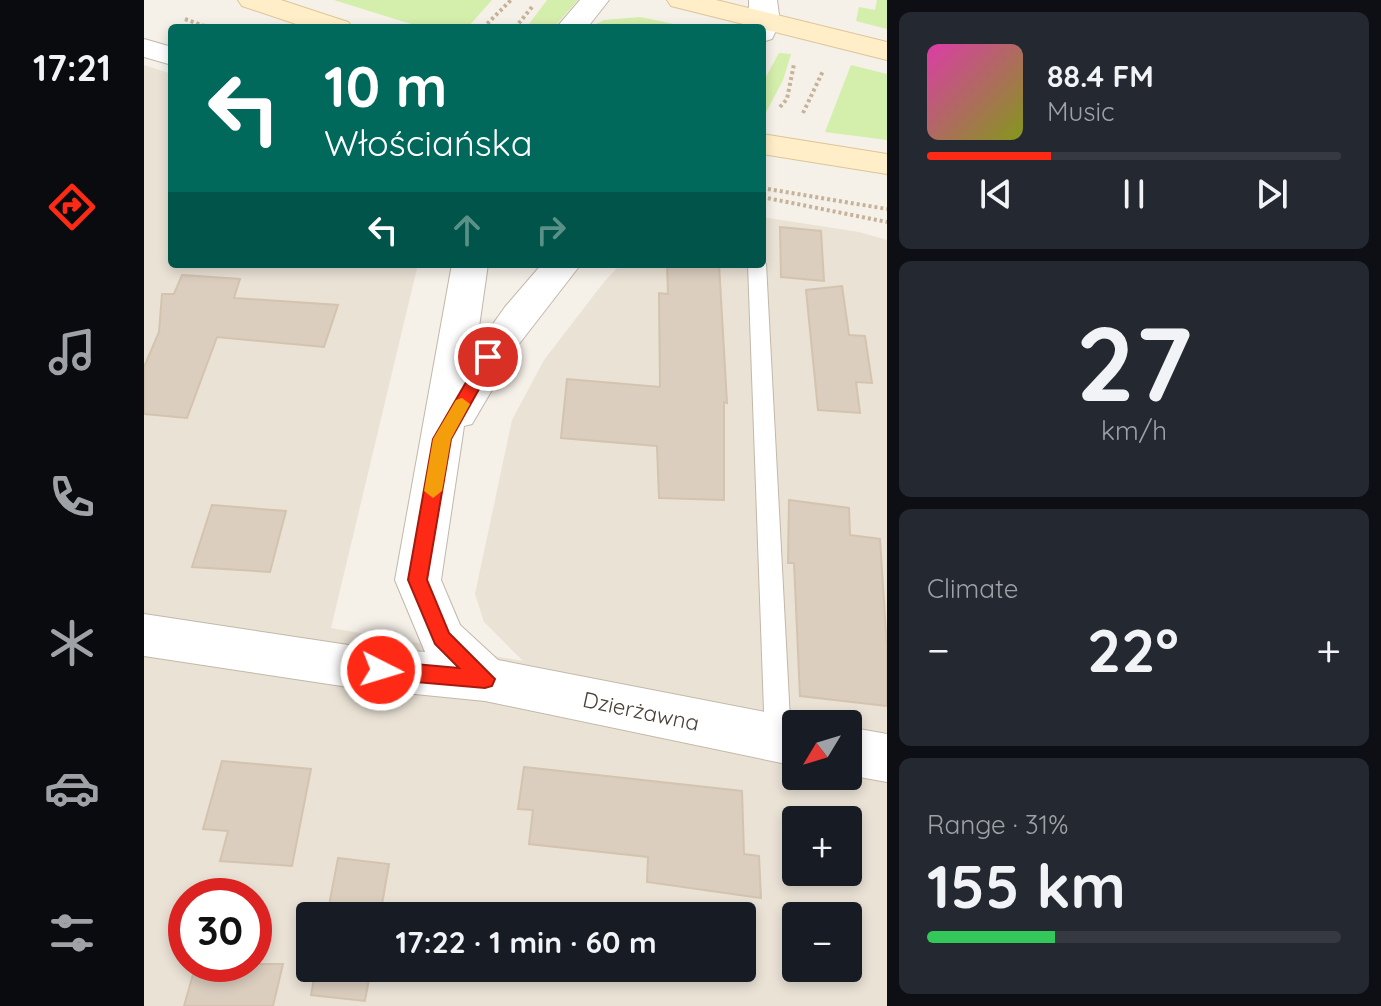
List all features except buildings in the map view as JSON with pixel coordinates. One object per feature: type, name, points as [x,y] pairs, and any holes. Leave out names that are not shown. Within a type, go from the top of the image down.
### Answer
[{"type":"main road","points":[[252,0],[326,24]]},
{"type":"main road","points":[[681,0],[764,18],[887,51]]},
{"type":"main road","points":[[770,145],[887,164]]},
{"type":"street","points":[[574,24],[595,0]]},
{"type":"street","points":[[144,48],[168,55]]},
{"type":"street","points":[[469,268],[418,580],[442,638],[485,679]]},
{"type":"street","points":[[442,439],[488,357],[529,299],[559,268]]},
{"type":"street","name":"Dzierżawna","points":[[144,635],[355,667],[485,679],[782,740]]},
{"type":"street","points":[[862,754],[887,758]]},
{"type":"lane","points":[[757,268],[785,710]]},
{"type":"path","points":[[487,24],[511,0]]},
{"type":"path","points":[[518,24],[538,0]]},
{"type":"path","points":[[770,145],[799,122],[825,66],[826,36]]},
{"type":"path","points":[[766,189],[887,209]]},
{"type":"path","points":[[766,198],[885,222]]},
{"type":"shaded area","points":[[144,65],[168,73],[168,268],[417,268],[331,628],[523,661],[484,622],[475,594],[512,420],[544,360],[604,282],[617,268],[766,268],[766,218],[859,232],[887,240],[887,1006],[144,1006]]},
{"type":"green space","points":[[334,0],[492,0],[471,24],[411,24]]},
{"type":"green space","points":[[547,0],[578,0],[557,24],[529,24]]},
{"type":"green space","points":[[877,0],[887,0],[887,29],[856,21],[859,7],[875,10]]},
{"type":"green space","points":[[640,17],[674,24],[596,24],[604,20]]},
{"type":"green space","points":[[779,53],[791,54],[783,80],[766,112],[766,77]]},
{"type":"green space","points":[[851,65],[887,74],[887,140],[825,132]]},
{"type":"slow traffic","points":[[433,491],[442,439],[462,404]]},
{"type":"route","points":[[381,670],[485,679],[442,638],[418,580],[442,439],[488,357]]}]
